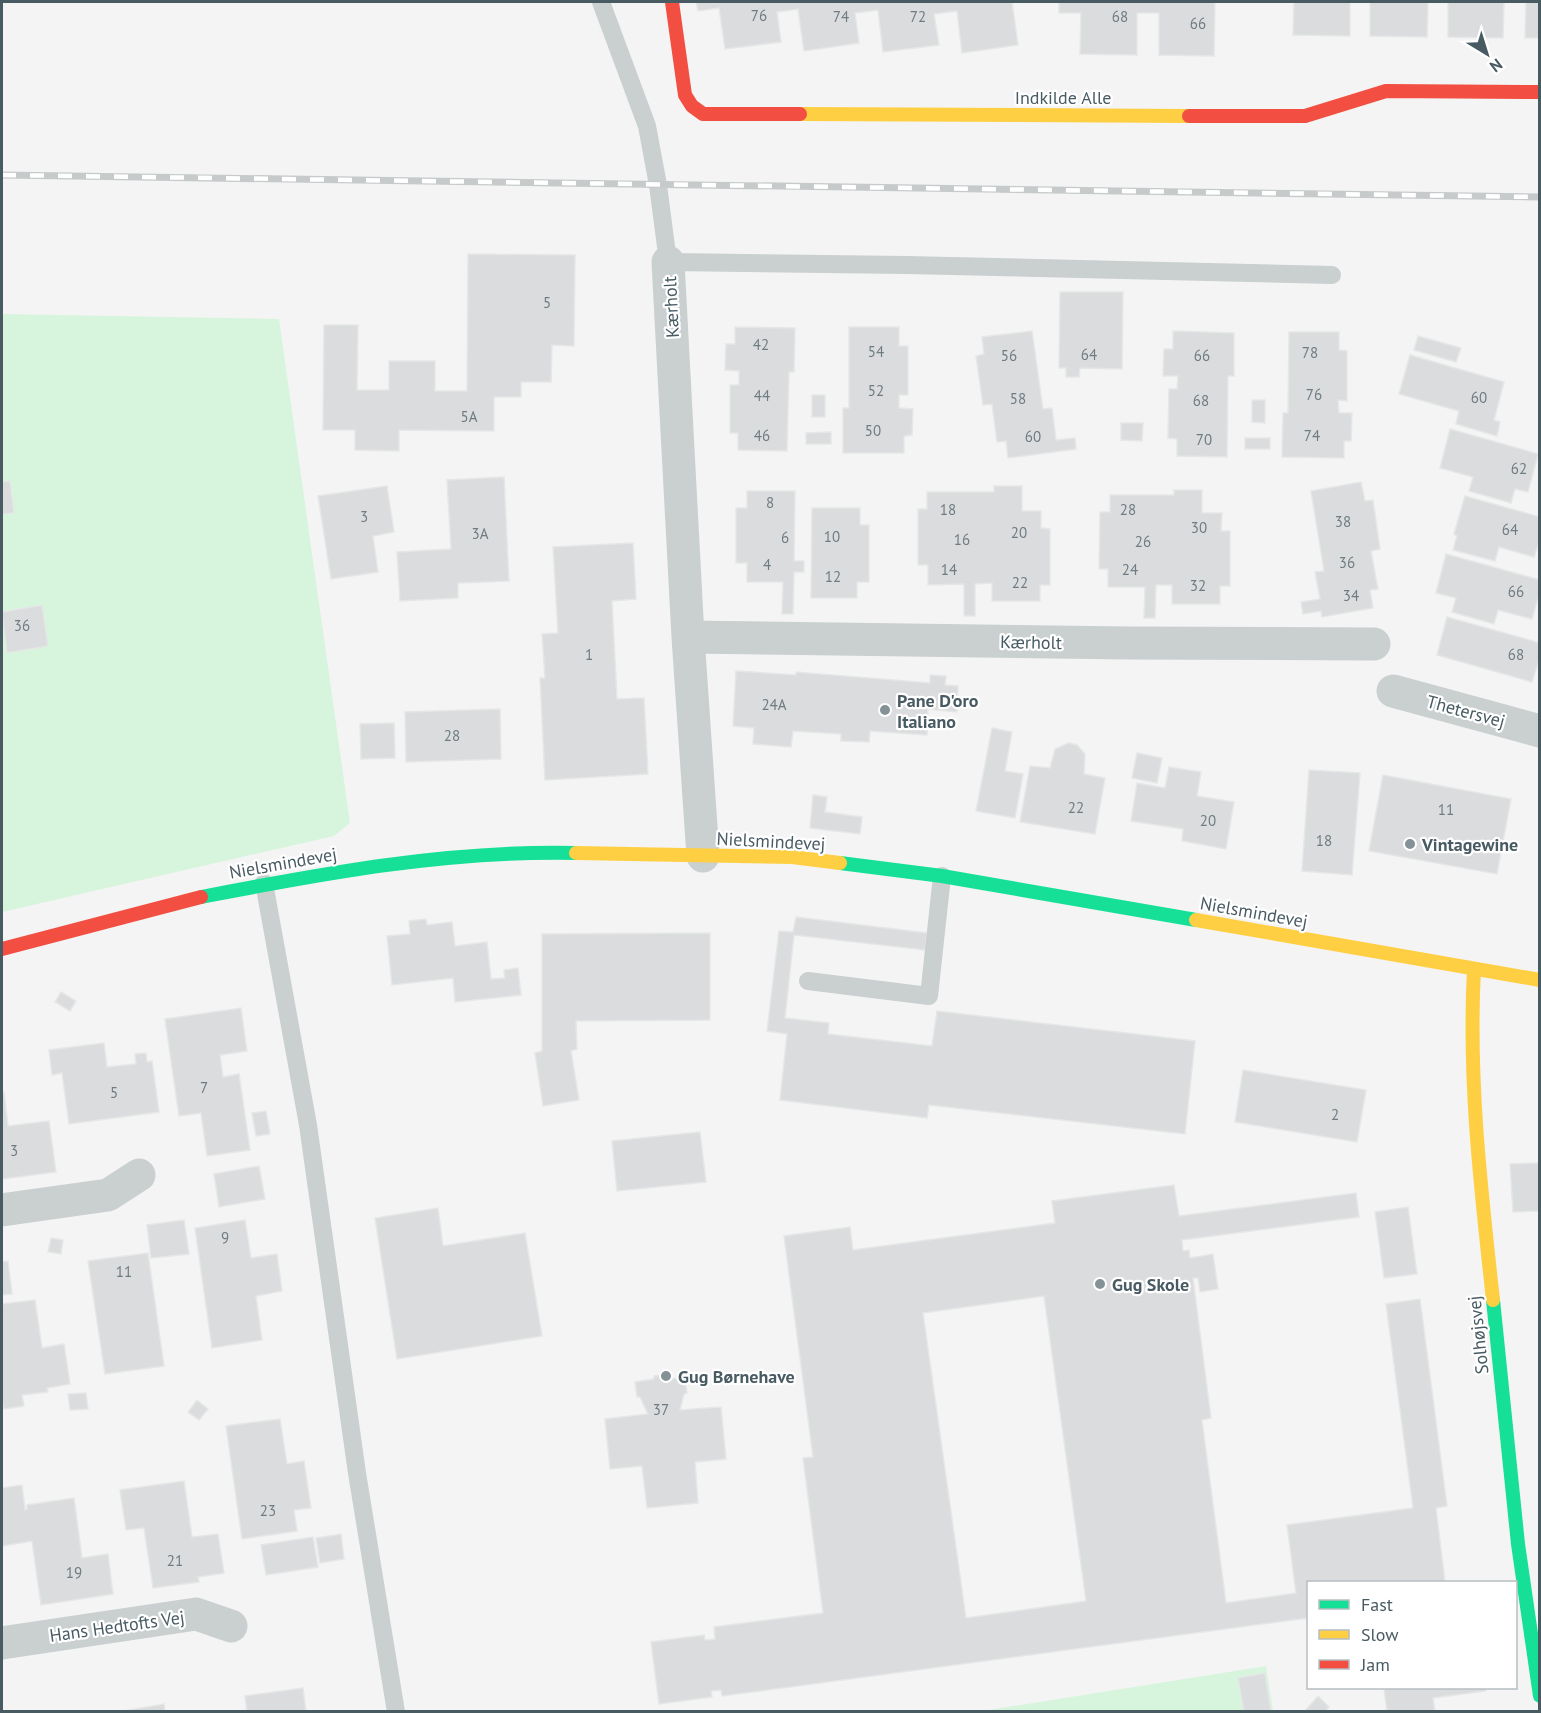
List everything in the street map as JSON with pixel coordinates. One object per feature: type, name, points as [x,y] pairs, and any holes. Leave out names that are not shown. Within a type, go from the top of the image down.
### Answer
[{"type":"street","name":"Indkilde Alle","points":[[672,2],[685,95],[692,106],[703,114],[1305,116],[1386,91],[1539,92]]},
{"type":"street","name":"Kærholt","points":[[668,262],[688,637],[703,856]]},
{"type":"street","name":"Kærholt","points":[[688,637],[1374,644]]},
{"type":"street","name":"Thetersvej","points":[[1393,691],[1539,731]]},
{"type":"street","name":"Nielsmindevej","points":[[2,949],[200,897],[264,883],[383,864],[537,852],[792,857],[942,876],[1539,980]]},
{"type":"street","name":"Solhøjsvej","points":[[1474,969],[1471,1024],[1475,1127],[1518,1544],[1537,1660],[1539,1696]]},
{"type":"street","points":[[2,1210],[108,1195],[139,1175]]},
{"type":"street","name":"Hans Hedtofts Vej","points":[[2,1643],[195,1614],[231,1626]]},
{"type":"lane","name":"Kærholt","points":[[601,2],[647,126],[658,185],[668,262]]},
{"type":"lane","points":[[668,262],[1332,275]]},
{"type":"lane","points":[[808,981],[929,996],[942,876]]},
{"type":"lane","points":[[264,883],[308,1125],[357,1473],[396,1712]]},
{"type":"green space","points":[[2,314],[279,319],[350,823],[334,836],[2,912]]},
{"type":"green space","points":[[1266,1666],[1273,1711],[976,1712]]},
{"type":"building","points":[[696,2],[1012,2],[1018,45],[962,53],[957,11],[934,14],[939,45],[883,52],[878,10],[855,13],[859,43],[804,51],[798,9],[777,12],[781,42],[725,49],[719,8],[698,11]]},
{"type":"building","points":[[1059,2],[1215,2],[1214,56],[1159,55],[1159,13],[1137,13],[1137,55],[1080,54],[1081,13],[1059,13]]},
{"type":"building","points":[[1294,2],[1350,2],[1350,36],[1293,35]]},
{"type":"building","points":[[1370,2],[1428,2],[1427,37],[1370,36]]},
{"type":"building","points":[[1448,2],[1504,2],[1503,38],[1448,37]]},
{"type":"building","points":[[1526,2],[1540,2],[1540,38],[1525,38]]},
{"type":"building","points":[[468,254],[575,255],[574,346],[552,345],[551,382],[521,382],[521,397],[494,397],[494,431],[399,430],[399,451],[355,450],[355,430],[323,430],[324,325],[358,325],[357,390],[389,390],[389,361],[435,361],[435,391],[467,391]]},
{"type":"building","points":[[1060,292],[1123,292],[1122,369],[1080,368],[1079,377],[1066,377],[1066,368],[1059,368]]},
{"type":"building","points":[[735,327],[795,328],[794,372],[789,372],[787,451],[738,450],[738,433],[730,433],[730,385],[739,385],[739,371],[725,370],[726,344],[735,344]]},
{"type":"building","points":[[849,327],[899,327],[899,346],[908,346],[908,395],[899,395],[899,408],[913,409],[912,435],[904,436],[904,453],[843,453],[843,408],[849,408]]},
{"type":"building","points":[[1032,331],[1043,409],[1052,408],[1056,440],[1075,438],[1076,449],[1008,458],[1006,441],[997,442],[992,404],[983,405],[976,356],[984,354],[982,337]]},
{"type":"building","points":[[1173,331],[1234,333],[1234,376],[1228,376],[1227,457],[1177,456],[1177,439],[1168,438],[1169,389],[1177,389],[1178,376],[1163,376],[1164,349],[1173,349]]},
{"type":"building","points":[[1289,332],[1339,332],[1339,350],[1347,351],[1347,401],[1338,400],[1339,413],[1352,413],[1351,441],[1344,441],[1344,458],[1282,457],[1283,413],[1288,413]]},
{"type":"building","points":[[1418,336],[1461,348],[1456,362],[1414,350]]},
{"type":"building","points":[[1410,355],[1504,382],[1494,420],[1500,422],[1497,436],[1456,424],[1459,411],[1399,394]]},
{"type":"building","points":[[812,395],[825,395],[825,417],[812,417]]},
{"type":"building","points":[[1252,400],[1265,400],[1265,423],[1252,422]]},
{"type":"building","points":[[1121,423],[1143,423],[1142,441],[1121,440]]},
{"type":"building","points":[[1450,429],[1538,454],[1528,492],[1515,489],[1511,503],[1469,491],[1473,477],[1440,468]]},
{"type":"building","points":[[831,432],[831,444],[806,444],[806,433]]},
{"type":"building","points":[[1245,438],[1270,438],[1270,449],[1245,449]]},
{"type":"building","points":[[504,477],[509,581],[458,583],[458,598],[400,601],[397,552],[451,549],[447,480]]},
{"type":"building","points":[[10,481],[14,513],[2,514],[2,482]]},
{"type":"building","points":[[1361,482],[1365,501],[1373,500],[1380,549],[1371,551],[1378,589],[1370,590],[1373,608],[1322,617],[1321,611],[1303,614],[1301,602],[1320,599],[1315,572],[1324,571],[1311,491]]},
{"type":"building","points":[[387,486],[394,532],[373,536],[378,572],[331,579],[318,496]]},
{"type":"building","points":[[994,486],[1022,486],[1022,511],[1041,511],[1041,528],[1050,529],[1050,585],[1040,585],[1040,601],[992,601],[992,583],[975,584],[975,616],[964,616],[964,584],[928,585],[928,565],[918,565],[918,509],[927,509],[927,492],[994,492]]},
{"type":"building","points":[[1174,490],[1202,490],[1202,513],[1222,513],[1221,531],[1230,531],[1230,586],[1220,586],[1220,604],[1172,604],[1172,585],[1156,585],[1155,618],[1144,618],[1145,587],[1108,587],[1108,569],[1099,569],[1100,512],[1110,512],[1110,495],[1174,495]]},
{"type":"building","points":[[747,491],[795,491],[794,561],[804,561],[804,572],[794,572],[793,614],[782,614],[783,582],[747,582],[747,563],[736,563],[736,508],[747,508]]},
{"type":"building","points":[[1465,496],[1540,517],[1540,539],[1534,557],[1499,547],[1495,561],[1453,550],[1457,536],[1454,534]]},
{"type":"building","points":[[812,508],[860,508],[860,525],[869,525],[869,582],[857,582],[857,598],[811,598]]},
{"type":"building","points":[[633,543],[636,599],[612,601],[617,699],[644,698],[648,774],[545,780],[540,678],[545,678],[542,634],[558,633],[553,547]]},
{"type":"building","points":[[1446,554],[1540,580],[1540,591],[1532,619],[1498,610],[1494,624],[1452,612],[1456,598],[1436,593]]},
{"type":"building","points":[[42,605],[48,646],[7,653],[2,612]]},
{"type":"building","points":[[1447,617],[1540,643],[1540,657],[1532,682],[1437,655]]},
{"type":"building","points":[[736,671],[796,675],[796,672],[930,683],[930,675],[946,676],[945,685],[958,686],[957,712],[928,709],[927,735],[870,731],[869,742],[841,741],[841,734],[793,731],[791,747],[753,744],[754,728],[733,726]]},
{"type":"building","points":[[500,709],[501,759],[406,762],[405,712]]},
{"type":"building","points":[[394,723],[395,758],[361,759],[360,724]]},
{"type":"building","points":[[992,728],[1012,732],[1005,771],[1023,774],[1015,818],[976,811]]},
{"type":"building","points":[[1069,743],[1077,745],[1085,754],[1084,774],[1105,778],[1095,834],[1020,822],[1030,766],[1050,768],[1055,749]]},
{"type":"building","points":[[1137,753],[1162,758],[1157,783],[1132,778]]},
{"type":"building","points":[[1169,767],[1201,772],[1197,796],[1234,802],[1226,849],[1182,841],[1183,829],[1131,821],[1137,783],[1165,788]]},
{"type":"building","points":[[1309,770],[1360,773],[1352,875],[1302,871]]},
{"type":"building","points":[[1383,775],[1511,799],[1497,874],[1369,851]]},
{"type":"building","points":[[813,795],[827,797],[825,812],[862,817],[860,834],[810,828]]},
{"type":"building","points":[[796,917],[927,933],[925,950],[794,935],[785,1018],[829,1023],[828,1034],[932,1046],[937,1011],[1195,1041],[1185,1134],[929,1105],[927,1118],[780,1100],[787,1034],[767,1031],[779,931],[793,932]]},
{"type":"building","points":[[426,919],[427,925],[452,922],[455,946],[487,942],[491,979],[505,978],[504,970],[518,968],[521,995],[455,1002],[453,978],[392,985],[387,936],[410,934],[409,921]]},
{"type":"building","points":[[710,933],[710,1020],[576,1021],[577,1049],[571,1051],[579,1100],[543,1106],[535,1053],[542,1051],[542,934]]},
{"type":"building","points":[[61,992],[76,1001],[70,1011],[55,1002]]},
{"type":"building","points":[[241,1008],[247,1051],[220,1055],[223,1077],[239,1074],[250,1150],[207,1156],[201,1113],[179,1116],[165,1019]]},
{"type":"building","points":[[104,1043],[107,1067],[136,1064],[135,1054],[146,1053],[147,1062],[152,1061],[159,1112],[69,1124],[62,1073],[52,1075],[49,1050]]},
{"type":"building","points":[[1243,1070],[1366,1090],[1357,1142],[1235,1122]]},
{"type":"building","points":[[4,1092],[8,1126],[49,1121],[56,1172],[2,1179],[2,1093]]},
{"type":"building","points":[[266,1111],[270,1134],[256,1136],[252,1113]]},
{"type":"building","points":[[700,1132],[706,1182],[617,1191],[612,1141]]},
{"type":"building","points":[[1540,1163],[1540,1211],[1513,1212],[1510,1164]]},
{"type":"building","points":[[259,1166],[265,1199],[219,1207],[214,1174]]},
{"type":"building","points":[[1174,1185],[1179,1216],[1356,1193],[1359,1217],[1182,1240],[1183,1251],[1189,1250],[1190,1258],[1213,1254],[1218,1289],[1200,1292],[1198,1278],[1193,1278],[1211,1418],[1202,1420],[1226,1603],[1296,1593],[1287,1525],[1413,1508],[1386,1304],[1420,1299],[1447,1506],[1436,1508],[1445,1581],[1307,1581],[1307,1618],[722,1696],[721,1690],[711,1691],[712,1697],[659,1704],[651,1642],[704,1635],[705,1640],[715,1639],[714,1627],[823,1613],[803,1458],[813,1457],[784,1236],[850,1227],[853,1250],[1055,1223],[1052,1201]],"holes":[[[1044,1296],[1086,1601],[966,1618],[923,1313]]]},
{"type":"building","points":[[1408,1207],[1417,1274],[1384,1278],[1375,1212]]},
{"type":"building","points":[[438,1208],[443,1246],[525,1233],[542,1336],[397,1359],[375,1218]]},
{"type":"building","points":[[184,1220],[189,1254],[151,1258],[147,1225]]},
{"type":"building","points":[[245,1220],[251,1258],[277,1254],[282,1291],[256,1296],[262,1340],[212,1348],[195,1228]]},
{"type":"building","points":[[51,1238],[63,1240],[61,1254],[48,1252]]},
{"type":"building","points":[[148,1253],[164,1366],[105,1374],[88,1261]]},
{"type":"building","points":[[8,1261],[12,1294],[2,1295],[2,1262]]},
{"type":"building","points":[[35,1300],[42,1348],[64,1344],[70,1384],[47,1388],[48,1392],[22,1395],[24,1406],[4,1409],[2,1304]]},
{"type":"building","points":[[665,1375],[666,1379],[685,1378],[687,1393],[684,1394],[680,1410],[721,1407],[726,1459],[695,1462],[698,1503],[647,1508],[642,1466],[610,1469],[605,1419],[648,1414],[640,1397],[637,1397],[635,1382]]},
{"type":"building","points":[[86,1393],[88,1409],[70,1410],[68,1394]]},
{"type":"building","points":[[197,1400],[208,1409],[199,1420],[188,1412]]},
{"type":"building","points":[[280,1419],[287,1464],[304,1461],[311,1508],[294,1510],[297,1531],[242,1539],[226,1426]]},
{"type":"building","points":[[184,1481],[192,1537],[218,1534],[224,1573],[198,1577],[199,1582],[153,1588],[144,1528],[126,1530],[120,1490]]},
{"type":"building","points":[[22,1485],[25,1510],[27,1505],[74,1498],[82,1558],[108,1554],[113,1594],[41,1605],[32,1541],[2,1546],[2,1488]]},
{"type":"building","points":[[341,1534],[344,1559],[320,1563],[316,1538]]},
{"type":"building","points":[[313,1537],[318,1567],[266,1575],[261,1545]]},
{"type":"building","points":[[1265,1673],[1271,1712],[1244,1712],[1238,1678]]},
{"type":"building","points":[[303,1688],[306,1712],[247,1712],[245,1696]]},
{"type":"building","points":[[1384,1689],[1485,1689],[1486,1691],[1433,1698],[1435,1712],[1387,1712]]},
{"type":"building","points":[[1318,1696],[1329,1707],[1325,1712],[1304,1712]]},
{"type":"building","points":[[164,1704],[165,1712],[117,1712]]},
{"type":"railway","points":[[2,175],[1540,197]]},
{"type":"traffic: fast","points":[[201,897],[341,872],[435,859],[482,855],[576,853]]},
{"type":"traffic: fast","points":[[840,863],[942,876],[1196,920]]},
{"type":"traffic: fast","points":[[1493,1300],[1518,1544],[1540,1696]]},
{"type":"traffic: slow","points":[[800,114],[1189,116]]},
{"type":"traffic: slow","points":[[576,853],[792,857],[840,863]]},
{"type":"traffic: slow","points":[[1196,920],[1540,980]]},
{"type":"traffic: slow","points":[[1474,969],[1474,1094],[1493,1300]]},
{"type":"traffic: jam","points":[[672,2],[685,95],[692,106],[703,114],[800,114]]},
{"type":"traffic: jam","points":[[1189,116],[1305,116],[1386,91],[1540,92]]},
{"type":"traffic: jam","points":[[2,949],[201,897]]},
{"type":"place","name":"Pane D'oro Italiano","points":[[885,710]]},
{"type":"place","name":"Vintagewine","points":[[1410,844]]},
{"type":"place","name":"Gug Skole","points":[[1100,1284]]},
{"type":"place","name":"Gug Børnehave","points":[[666,1376]]}]
